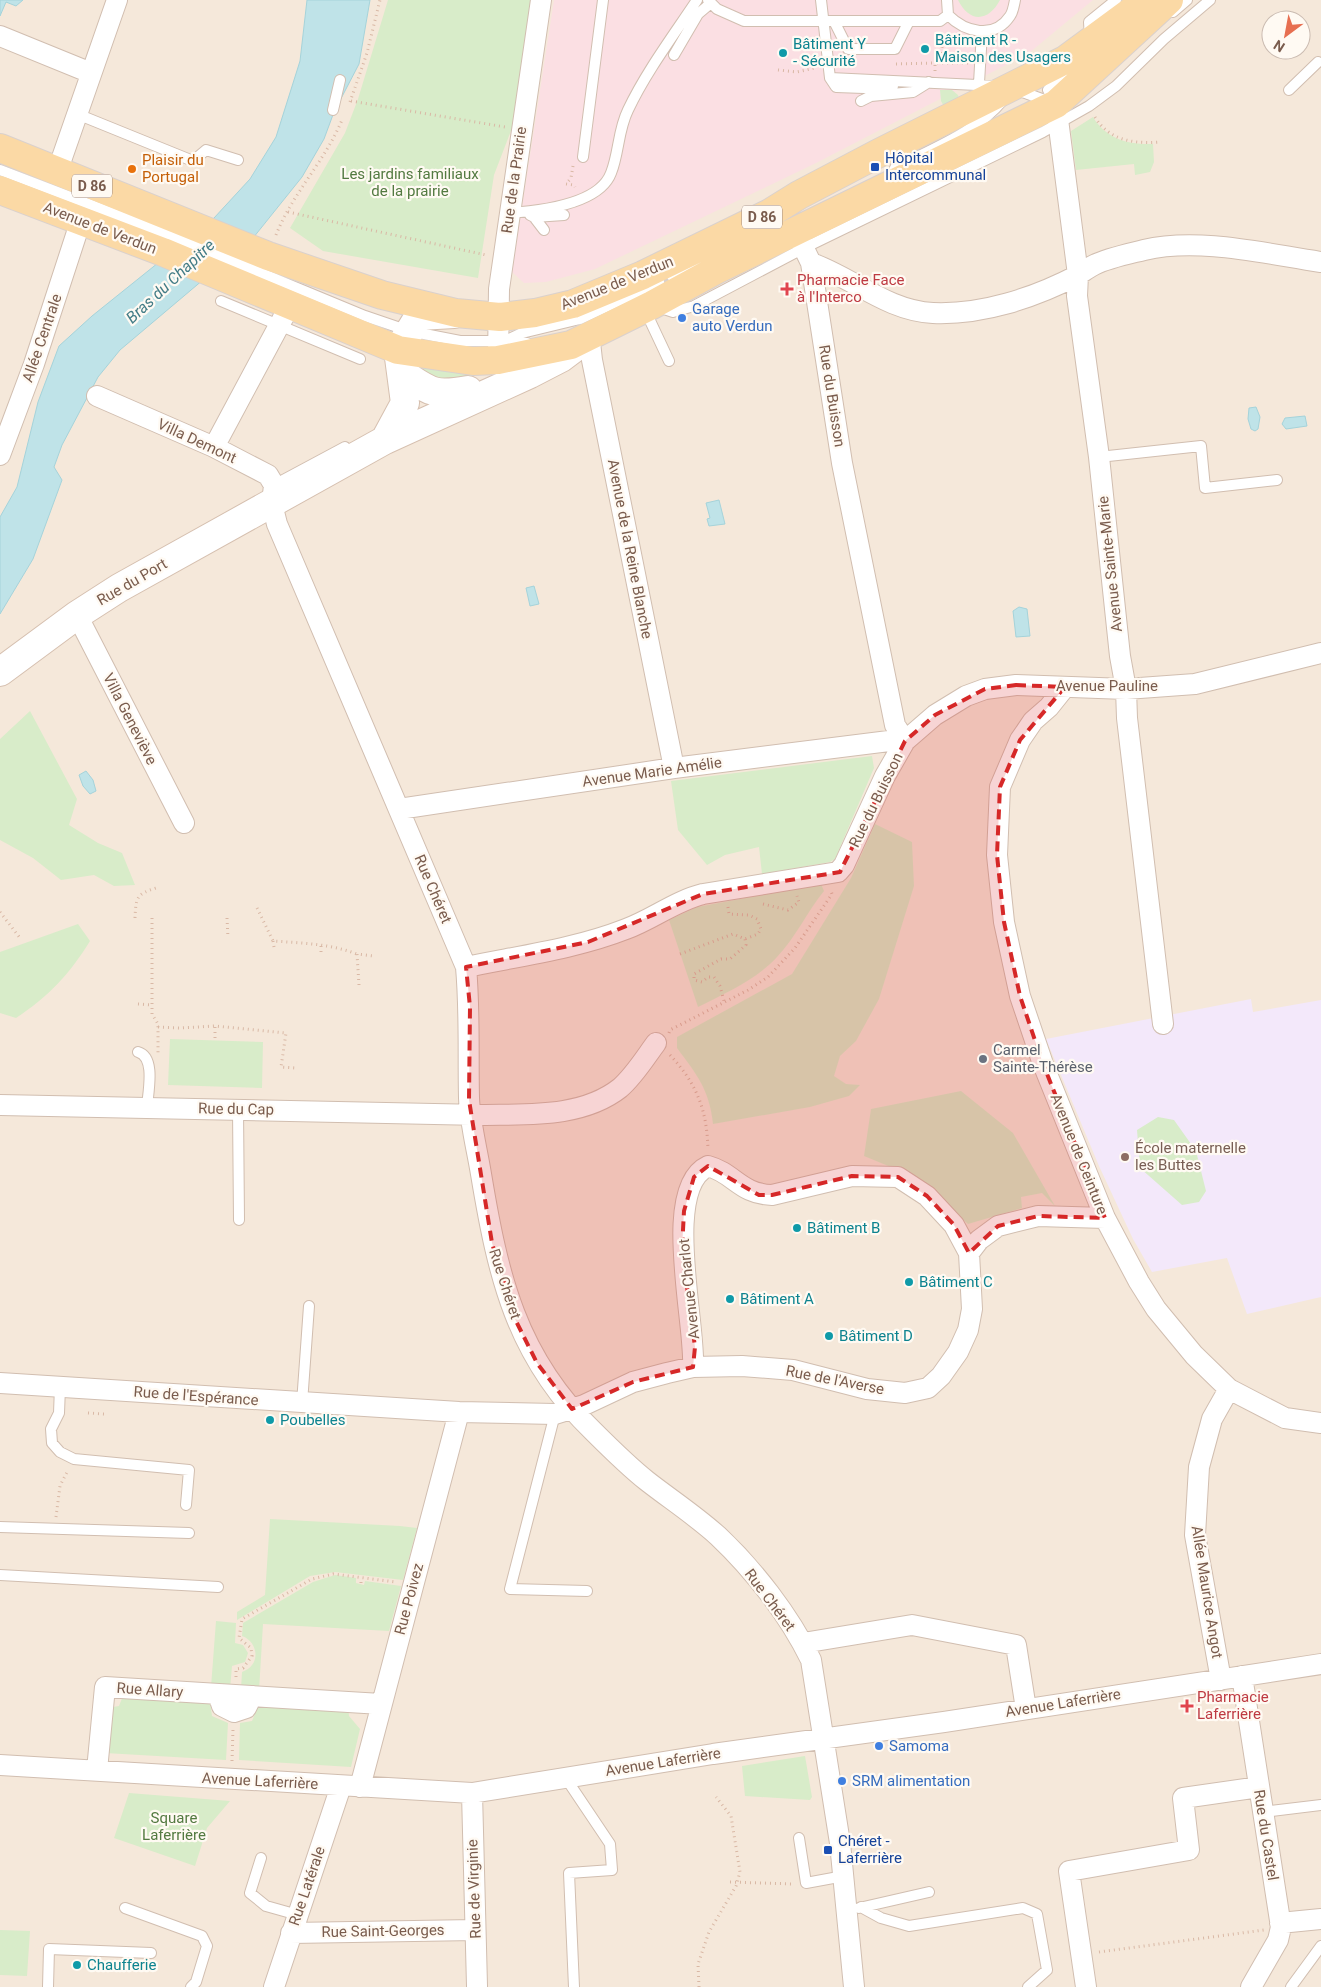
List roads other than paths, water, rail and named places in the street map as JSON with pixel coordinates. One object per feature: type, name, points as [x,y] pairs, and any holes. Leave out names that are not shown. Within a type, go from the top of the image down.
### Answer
[{"type":"main road","name":"Avenue de Verdun","points":[[0,148],[57,172],[174,237],[231,272],[285,315],[403,351],[473,362],[535,313],[573,304],[642,275],[770,213],[879,153],[1013,88],[1065,60],[1145,0]]},
{"type":"main road","name":"Avenue de Verdun","points":[[0,190],[81,220],[174,237],[231,272],[382,294],[456,313],[501,340],[571,345],[648,307],[716,270],[804,248],[963,151],[1065,108],[1169,0]]},
{"type":"main road","points":[[963,151],[984,130],[1007,113],[1013,88]]},
{"type":"street","points":[[57,172],[117,0]]},
{"type":"street","name":"Rue de la Prairie","points":[[501,340],[499,289],[522,214],[541,0]]},
{"type":"street","points":[[0,36],[90,74]]},
{"type":"street","name":"Avenue Sainte-Marie","points":[[1065,108],[1078,296],[1099,457],[1163,1024]]},
{"type":"street","name":"Allée Centrale","points":[[1,450],[34,364],[81,220]]},
{"type":"street","points":[[804,248],[830,270],[882,299],[910,309],[932,313],[982,310],[1023,299],[1078,275],[1094,265],[1146,250],[1176,246],[1210,247],[1321,262]]},
{"type":"street","name":"Rue du Buisson","points":[[466,967],[588,942],[628,928],[691,897],[838,872],[844,865],[885,776],[905,741],[895,725],[864,580],[804,248]]},
{"type":"street","points":[[386,432],[405,403],[403,351],[419,316],[456,313]]},
{"type":"street","points":[[214,447],[285,315]]},
{"type":"street","points":[[273,494],[386,432],[443,414],[561,358],[596,331]]},
{"type":"street","name":"Avenue de la Reine Blanche","points":[[596,331],[590,342],[592,360],[674,768]]},
{"type":"street","points":[[443,414],[468,390],[491,373],[501,340]]},
{"type":"street","points":[[403,351],[427,390],[444,394],[468,390]]},
{"type":"street","name":"Villa Demont","points":[[97,396],[214,447],[268,475],[273,494]]},
{"type":"street","name":"Rue du Port","points":[[0,672],[76,615],[273,494]]},
{"type":"street","name":"Rue Chéret","points":[[273,494],[277,524],[466,967],[470,1007],[469,1100],[492,1243],[515,1319],[537,1364],[564,1411],[644,1479],[718,1536],[754,1576],[803,1643],[811,1660],[844,1876],[854,1909],[854,1987]]},
{"type":"street","name":"Villa Geneviève","points":[[76,615],[184,823]]},
{"type":"street","name":"Avenue Pauline","points":[[905,741],[935,715],[966,696],[985,689],[1016,685],[1126,689],[1195,684],[1321,652]]},
{"type":"street","name":"Avenue de Ceinture","points":[[1065,687],[1049,707],[1033,721],[1020,740],[1000,787],[997,855],[1004,922],[1020,996],[1043,1064],[1105,1218],[1139,1282],[1156,1309],[1194,1355],[1229,1389],[1285,1418],[1321,1423]]},
{"type":"street","name":"Avenue Marie Amélie","points":[[399,809],[674,768],[889,741],[905,741]]},
{"type":"street","name":"Rue du Cap","points":[[0,1105],[238,1109],[350,1106],[472,1114],[540,1114],[584,1106],[620,1087],[664,1044]]},
{"type":"street","name":"Avenue Charlot","points":[[693,1367],[695,1347],[682,1249],[684,1211],[694,1176],[708,1166],[718,1170],[747,1191],[759,1195],[772,1195],[852,1176],[898,1178],[927,1196],[954,1224],[970,1253]]},
{"type":"street","points":[[970,1253],[979,1240],[998,1226],[1038,1216],[1105,1218]]},
{"type":"street","name":"Rue de l'Averse","points":[[564,1411],[633,1382],[693,1367],[742,1366],[793,1370],[867,1389],[905,1393],[928,1388],[941,1376],[958,1352],[968,1330],[972,1310],[970,1253]]},
{"type":"street","name":"Rue de l'Espérance","points":[[0,1383],[459,1412],[564,1411]]},
{"type":"street","name":"Allée Maurice Angot","points":[[1221,1680],[1195,1536],[1199,1467],[1212,1419],[1229,1389]]},
{"type":"street","name":"Rue Poivez","points":[[351,1786],[381,1704],[459,1412]]},
{"type":"street","points":[[803,1643],[912,1625],[1016,1645],[1026,1709]]},
{"type":"street","name":"Avenue Laferrière","points":[[0,1765],[472,1792],[1321,1664]]},
{"type":"street","name":"Rue du Castel","points":[[1242,1676],[1263,1812],[1278,1940],[1251,1987]]},
{"type":"street","name":"Rue Allary","points":[[97,1770],[105,1687],[381,1704]]},
{"type":"street","points":[[218,1694],[222,1706],[234,1712],[246,1708],[252,1696]]},
{"type":"street","name":"Rue Latérale","points":[[274,1987],[294,1924],[351,1786]]},
{"type":"street","points":[[1086,1987],[1070,1871],[1189,1850],[1183,1798],[1259,1787]]},
{"type":"street","name":"Rue de Virginie","points":[[472,1792],[477,1986]]},
{"type":"street","points":[[1275,1926],[1321,1919]]},
{"type":"street","name":"Rue Saint-Georges","points":[[294,1924],[475,1930]]},
{"type":"lane","points":[[583,157],[603,0]]},
{"type":"lane","points":[[522,214],[588,197],[606,181],[611,174],[627,111],[697,0]]},
{"type":"lane","points":[[821,0],[830,78],[836,87],[864,88],[932,78],[1013,88],[1065,108]]},
{"type":"lane","points":[[947,0],[948,15],[958,25],[982,32],[996,28],[1011,15],[1015,0]]},
{"type":"lane","points":[[1065,108],[1048,90],[1054,82],[1084,58],[1090,42],[1089,22],[1116,0]]},
{"type":"lane","points":[[1144,38],[1187,0]]},
{"type":"lane","points":[[804,248],[827,238],[1065,108],[1093,104],[1116,86],[1164,39],[1210,0]]},
{"type":"lane","points":[[674,54],[698,14],[710,2],[717,9],[744,21],[940,21],[948,15]]},
{"type":"lane","points":[[834,21],[848,49],[895,49],[909,21]]},
{"type":"lane","points":[[979,83],[982,32]]},
{"type":"lane","points":[[1289,90],[1318,62]]},
{"type":"lane","points":[[861,101],[871,96],[913,92],[932,78]]},
{"type":"lane","points":[[333,110],[340,80]]},
{"type":"lane","name":"Avenue de Verdun","points":[[889,171],[961,133],[994,111],[1013,88]]},
{"type":"lane","points":[[77,114],[193,161],[206,150],[238,160]]},
{"type":"lane","name":"Avenue de Verdun","points":[[0,170],[174,237]]},
{"type":"lane","points":[[522,214],[564,215]]},
{"type":"lane","points":[[522,214],[544,230]]},
{"type":"lane","name":"Avenue de Verdun","points":[[501,340],[580,319],[726,250]]},
{"type":"lane","name":"Avenue de Verdun","points":[[231,272],[365,316],[403,351]]},
{"type":"lane","points":[[648,307],[669,361]]},
{"type":"lane","points":[[285,315],[360,359]]},
{"type":"lane","name":"Avenue de Verdun","points":[[501,340],[523,344],[556,336],[596,331]]},
{"type":"lane","points":[[273,494],[356,441]]},
{"type":"lane","points":[[1099,457],[1201,446],[1205,488],[1277,480]]},
{"type":"lane","points":[[138,1052],[143,1053],[149,1061],[148,1107]]},
{"type":"lane","points":[[238,1109],[239,1220]]},
{"type":"lane","points":[[302,1403],[309,1306]]},
{"type":"lane","points":[[60,1387],[59,1413],[50,1429],[52,1443],[60,1452],[74,1459],[189,1470],[186,1505]]},
{"type":"lane","points":[[564,1411],[510,1588],[588,1591]]},
{"type":"lane","points":[[0,1527],[36,1530],[41,1527],[55,1527],[189,1533]]},
{"type":"lane","points":[[0,1575],[218,1587]]},
{"type":"lane","points":[[564,1777],[610,1844],[612,1870],[568,1873],[574,1987]]},
{"type":"lane","points":[[1263,1812],[1321,1804]]},
{"type":"lane","points":[[799,1838],[806,1883],[844,1876]]},
{"type":"lane","points":[[261,1858],[250,1893],[294,1924]]},
{"type":"lane","points":[[854,1909],[929,1892]]},
{"type":"lane","points":[[125,1908],[202,1936],[207,1946],[196,1982],[191,1987]]},
{"type":"lane","points":[[854,1909],[909,1926],[1023,1908],[1037,1914],[1046,1970],[1028,1987]]},
{"type":"lane","points":[[1291,1987],[1321,1946]]},
{"type":"lane","points":[[48,1987],[49,1949],[151,1953]]},
{"type":"water","points":[[0,0],[23,0],[16,6],[6,2],[0,16]]},
{"type":"water","name":"Bras du Chapitre","points":[[307,0],[370,0],[359,64],[334,112],[324,139],[302,177],[245,248],[210,274],[120,350],[98,377],[62,445],[54,467],[62,480],[33,559],[0,614],[0,517],[17,487],[38,402],[59,346],[92,316],[214,218],[250,179],[276,137],[300,61]]},
{"type":"water","points":[[1256,407],[1260,417],[1258,429],[1255,431],[1251,429],[1248,419],[1249,408]]},
{"type":"water","points":[[1305,416],[1307,426],[1286,429],[1282,424],[1285,418]]},
{"type":"water","points":[[719,500],[725,524],[709,526],[707,519],[710,518],[706,503]]},
{"type":"water","points":[[534,586],[539,604],[530,606],[526,588]]},
{"type":"water","points":[[1019,607],[1027,609],[1030,636],[1016,637],[1013,611]]},
{"type":"water","points":[[86,771],[93,780],[96,791],[90,794],[83,786],[79,775]]},
{"type":"place","name":"Bâtiment R - Maison des Usagers","points":[[925,49]]},
{"type":"place","name":"Bâtiment Y - Sécurité","points":[[783,53]]},
{"type":"place","name":"Hôpital Intercommunal","points":[[875,167]]},
{"type":"place","name":"Plaisir du Portugal","points":[[132,169]]},
{"type":"place","name":"Pharmacie Face à l'Interco","points":[[787,289]]},
{"type":"place","name":"Garage auto Verdun","points":[[682,318]]},
{"type":"place","name":"Carmel Sainte-Thérèse","points":[[983,1059]]},
{"type":"place","name":"École maternelle les Buttes","points":[[1125,1157]]},
{"type":"place","name":"Bâtiment B","points":[[797,1228]]},
{"type":"place","name":"Bâtiment C","points":[[909,1282]]},
{"type":"place","name":"Bâtiment A","points":[[730,1299]]},
{"type":"place","name":"Bâtiment D","points":[[829,1336]]},
{"type":"place","name":"Poubelles","points":[[270,1420]]},
{"type":"place","name":"Pharmacie Laferrière","points":[[1187,1706]]},
{"type":"place","name":"Samoma","points":[[879,1746]]},
{"type":"place","name":"SRM alimentation","points":[[842,1781]]},
{"type":"place","name":"Chéret - Laferrière","points":[[828,1850]]},
{"type":"place","name":"Chaufferie","points":[[77,1965]]},
{"type":"park label","name":"Les jardins familiaux de la prairie","points":[[410,182]]},
{"type":"park label","name":"Square Laferrière","points":[[174,1826]]}]
